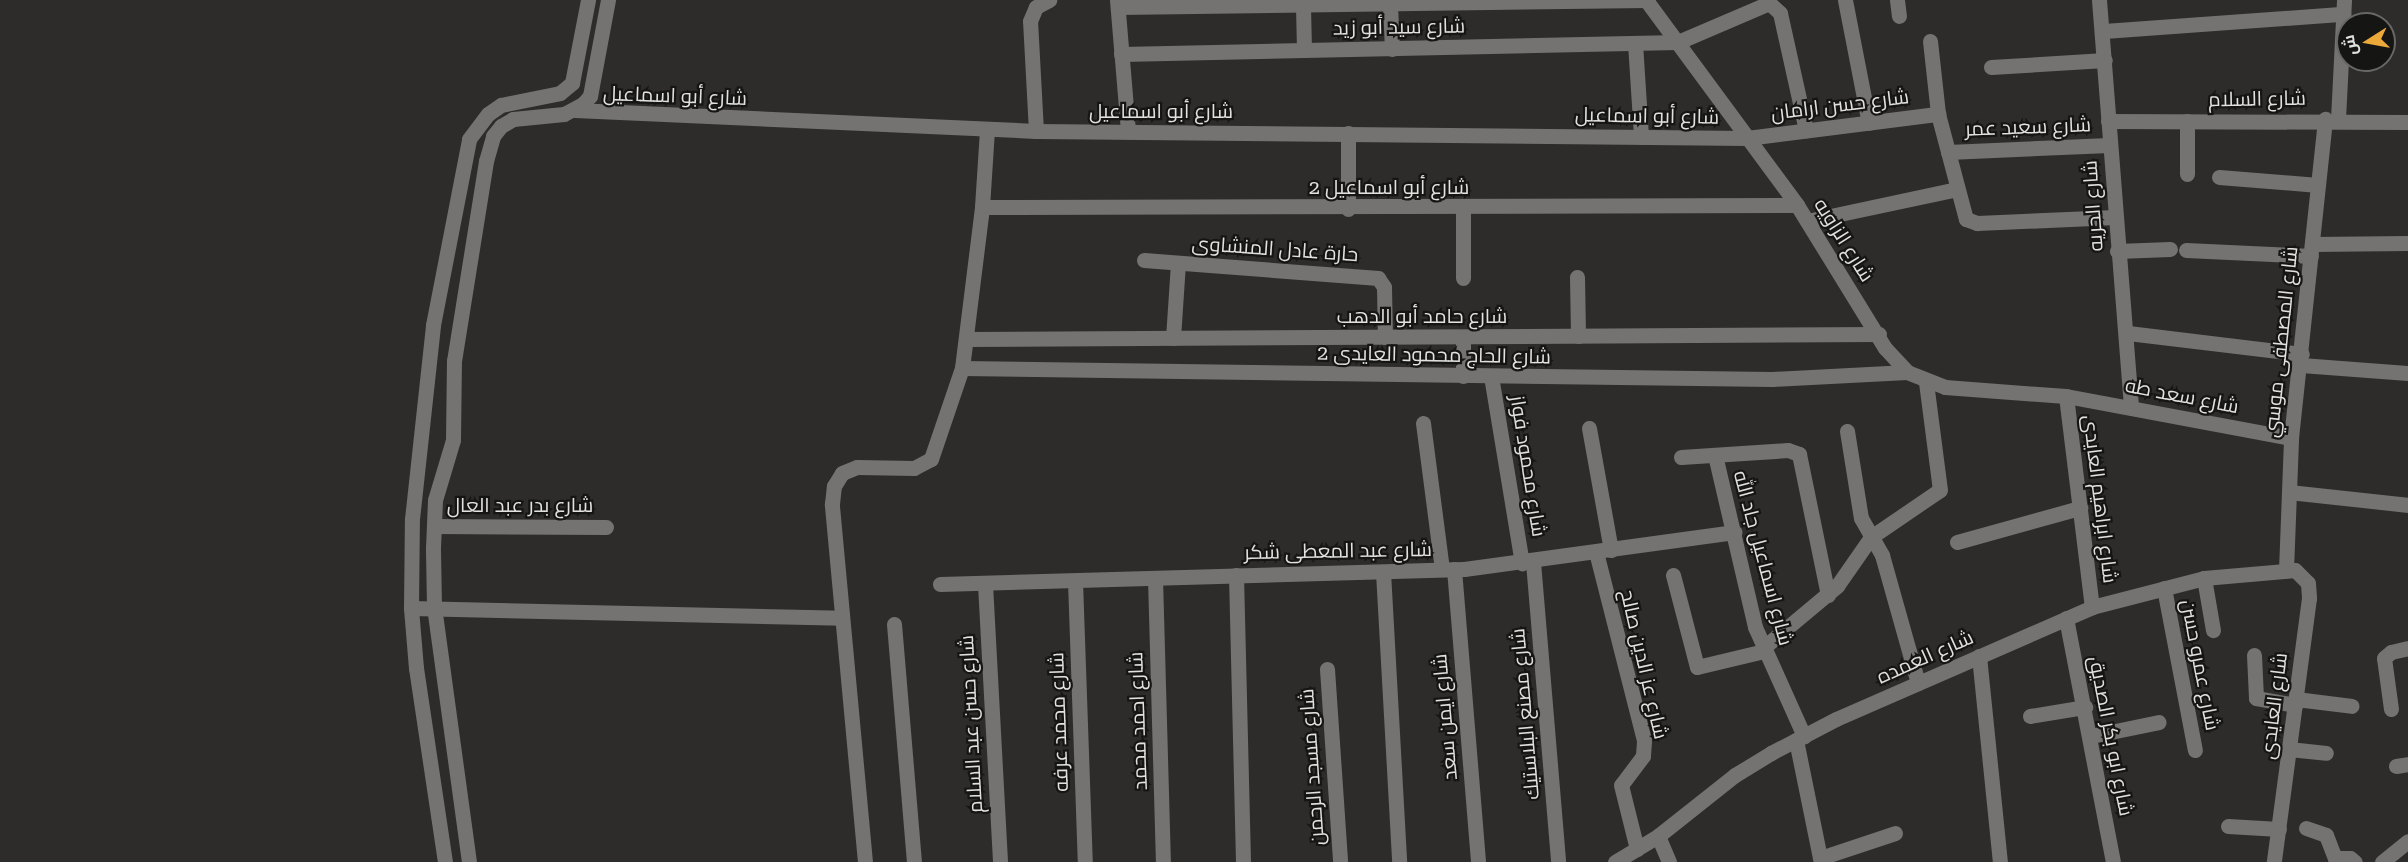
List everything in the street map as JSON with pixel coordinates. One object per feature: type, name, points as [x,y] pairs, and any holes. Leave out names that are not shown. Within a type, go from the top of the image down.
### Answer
[{"type":"street","points":[[445,862],[416,668],[411,608],[412,519],[433,325],[470,139],[488,114],[501,105],[560,93],[572,83],[588,0]]},
{"type":"street","points":[[574,110],[584,104],[594,86],[608,0]]},
{"type":"street","points":[[1036,130],[1030,21],[1036,7],[1049,0]]},
{"type":"street","points":[[1128,132],[1118,4],[1303,6],[1647,0]]},
{"type":"street","name":"شارع الزاويه","points":[[1647,0],[1797,206],[1894,360],[1907,372],[1926,382],[1945,387],[2066,396]]},
{"type":"street","points":[[1845,0],[1869,123]]},
{"type":"street","points":[[1897,0],[1899,16]]},
{"type":"street","name":"شارع الحريه","points":[[2098,0],[2104,30],[2109,145],[2117,251],[2128,333],[2131,408]]},
{"type":"street","points":[[1678,42],[1765,3],[1773,4],[1780,13],[1806,130]]},
{"type":"street","points":[[1390,5],[1392,49]]},
{"type":"street","points":[[1303,6],[1304,50]]},
{"type":"street","points":[[2104,30],[2344,7]]},
{"type":"street","name":"شارع المصطفى موسي","points":[[2286,570],[2291,438],[2302,360],[2318,185],[2331,119],[2344,7]]},
{"type":"street","points":[[1930,41],[1938,114],[1963,215],[1970,223],[2115,217]]},
{"type":"street","name":"شارع سيد أبو زيد","points":[[1121,54],[1678,42]]},
{"type":"street","points":[[1635,43],[1641,137]]},
{"type":"street","points":[[1991,67],[2105,60]]},
{"type":"street","points":[[469,862],[434,607],[435,500],[453,440],[454,361],[488,148],[501,126],[513,119],[501,105]]},
{"type":"street","name":"شارع أبو اسماعيل","points":[[513,119],[574,110],[987,129],[1747,138]]},
{"type":"street","name":"شارع حسن ارامان","points":[[1747,138],[1938,114]]},
{"type":"street","name":"شارع السلام","points":[[2108,121],[2331,119],[2408,122]]},
{"type":"street","points":[[2187,122],[2187,174]]},
{"type":"street","points":[[865,862],[832,504],[834,486],[842,473],[856,466],[914,468],[925,464],[936,446],[962,369],[982,207],[987,129]]},
{"type":"street","points":[[1348,133],[1348,209]]},
{"type":"street","name":"شارع سعيد عمر","points":[[1948,152],[2109,145]]},
{"type":"street","points":[[2219,177],[2318,185]]},
{"type":"street","points":[[1806,221],[1957,189]]},
{"type":"street","name":"شارع أبو اسماعيل 2","points":[[982,207],[1348,209],[1797,206]]},
{"type":"street","points":[[1463,208],[1463,278]]},
{"type":"street","points":[[451,235],[474,235]]},
{"type":"street","points":[[2186,250],[2311,250],[2408,243]]},
{"type":"street","points":[[2117,251],[2170,249]]},
{"type":"street","name":"حارة عادل المنشاوى","points":[[1144,260],[1378,278],[1384,287],[1385,337]]},
{"type":"street","points":[[1173,338],[1178,262]]},
{"type":"street","points":[[1577,277],[1578,336]]},
{"type":"street","points":[[2128,333],[2302,360],[2408,373]]},
{"type":"street","name":"شارع حامد أبو الدهب","points":[[966,339],[1879,334]]},
{"type":"street","points":[[1463,337],[1463,376]]},
{"type":"street","name":"شارع الحاج محمود العايدى 2","points":[[962,369],[1772,379],[1907,372]]},
{"type":"street","name":"شارع محمود فواز","points":[[1491,376],[1528,562]]},
{"type":"street","points":[[1673,575],[1697,667],[1764,650],[1828,595],[1871,537],[1936,494],[1942,484],[1926,382]]},
{"type":"street","name":"شارع سعد طه","points":[[2066,396],[2291,438]]},
{"type":"street","name":"شارع ابراهيم العايدى","points":[[2066,396],[2092,607]]},
{"type":"street","name":"شارع ايمن سعد","points":[[1423,423],[1448,569],[1478,862]]},
{"type":"street","name":"شارع عز الدين صالح","points":[[1589,428],[1604,551],[1644,741],[1643,756],[1622,785],[1637,849]]},
{"type":"street","points":[[1847,431],[1861,518],[1885,564],[1918,683]]},
{"type":"street","points":[[1681,457],[1788,450],[1799,454],[1828,595]]},
{"type":"street","name":"شارع اسماعيل جاد الله","points":[[1714,455],[1764,650],[1800,738],[1820,860]]},
{"type":"street","points":[[2289,492],[2408,505]]},
{"type":"street","points":[[1957,542],[2080,508]]},
{"type":"street","name":"شارع بدر عبد العال","points":[[434,526],[606,527]]},
{"type":"street","name":"شارع عبد المعطى شكر","points":[[940,584],[1448,569],[1528,562],[1734,532]]},
{"type":"street","name":"شارع مصنع البلاستيك","points":[[1528,562],[1558,862]]},
{"type":"street","name":"شارع العمده","points":[[1615,862],[1658,836],[1735,775],[1800,738],[2066,618],[2092,607],[2204,578],[2286,570]]},
{"type":"street","name":"شارع العايدى","points":[[2274,862],[2308,583],[2304,575],[2286,570]]},
{"type":"street","points":[[1383,572],[1399,862]]},
{"type":"street","points":[[1236,575],[1243,862]]},
{"type":"street","name":"شارع احمد محمد","points":[[1155,578],[1163,862]]},
{"type":"street","points":[[2204,578],[2213,630]]},
{"type":"street","name":"شارع محمد عرفه","points":[[1075,581],[1084,862]]},
{"type":"street","name":"شارع حسن عبد السلام","points":[[985,584],[1000,862]]},
{"type":"street","name":"شارع عمرو حسن","points":[[2164,588],[2195,750]]},
{"type":"street","points":[[411,608],[842,618]]},
{"type":"street","name":"شارع ابو بكر الصديق","points":[[2066,618],[2091,736],[2113,862]]},
{"type":"street","points":[[894,624],[914,862]]},
{"type":"street","points":[[2391,709],[2383,664],[2386,654],[2408,648]]},
{"type":"street","points":[[2254,655],[2256,698],[2352,706]]},
{"type":"street","points":[[1979,656],[2000,862]]},
{"type":"street","name":"شارع مسجد الرحمن","points":[[1327,669],[1340,862]]},
{"type":"street","points":[[2031,716],[2085,707]]},
{"type":"street","points":[[2091,736],[2159,722]]},
{"type":"street","points":[[2289,749],[2326,753]]},
{"type":"street","points":[[2228,826],[2279,829]]},
{"type":"street","points":[[2306,828],[2326,836],[2336,858],[2350,858],[2355,862]]},
{"type":"street","points":[[1820,860],[1895,833]]},
{"type":"street","points":[[1658,836],[1669,862]]},
{"type":"street","points":[[2382,862],[2408,841]]}]
